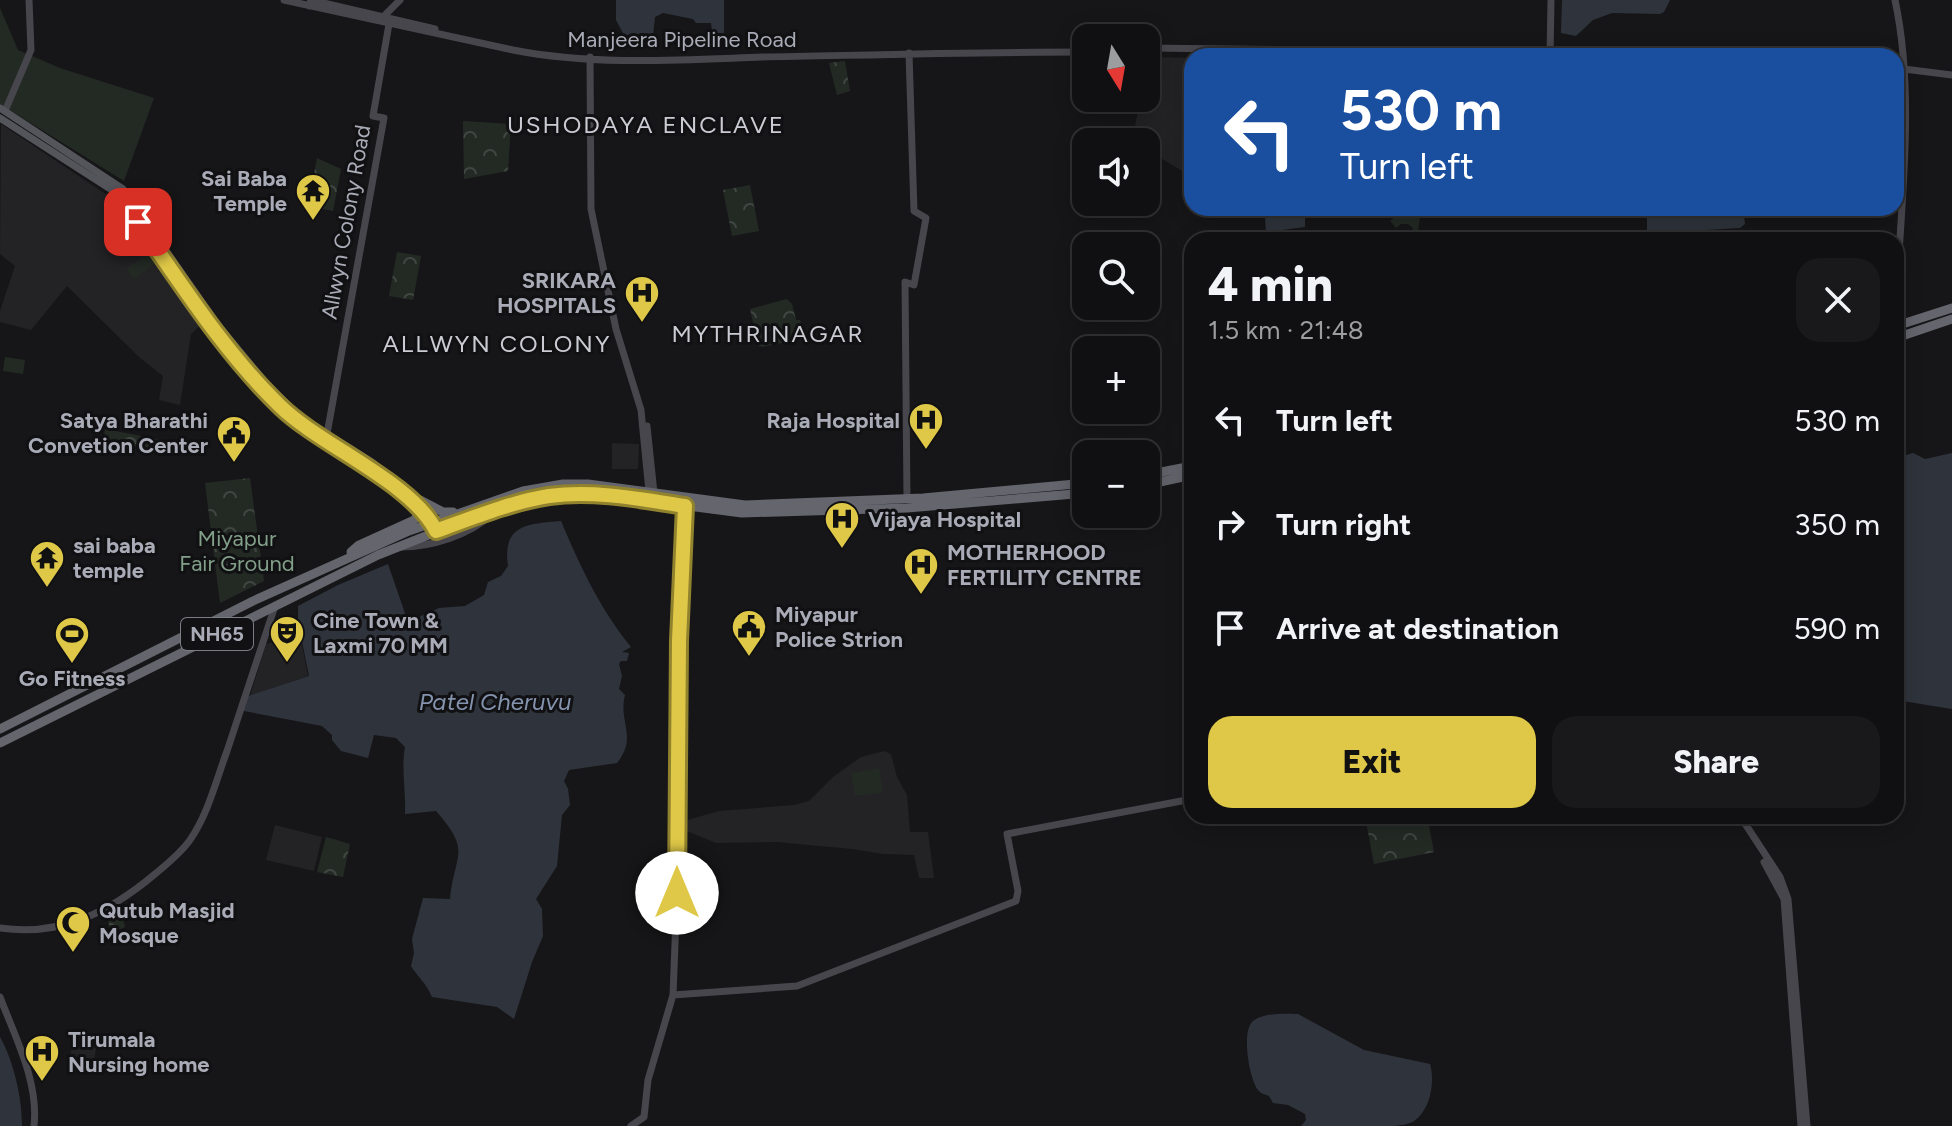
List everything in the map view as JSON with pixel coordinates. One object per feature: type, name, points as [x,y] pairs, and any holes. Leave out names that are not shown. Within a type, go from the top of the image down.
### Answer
[{"type":"highway","points":[[1904,323],[1952,308]]},
{"type":"highway","points":[[1904,335],[1952,319]]},
{"type":"highway","points":[[1160,472],[1184,468]]},
{"type":"highway","points":[[1160,482],[1184,477]]},
{"type":"highway","name":"NH65","points":[[0,743],[398,547],[464,511],[523,491],[563,484],[610,485],[745,505],[907,508],[1072,494]]},
{"type":"highway","name":"NH65","points":[[0,729],[342,559],[439,525],[535,499],[587,494],[626,496],[742,513],[1072,484]]},
{"type":"highway","points":[[342,559],[359,545],[414,520],[420,505],[443,512],[464,511]]},
{"type":"main road","points":[[2,112],[115,192],[233,354],[282,408],[420,505]]},
{"type":"main road","points":[[33,135],[123,189],[243,357],[291,408],[372,462],[439,525]]},
{"type":"street","points":[[2,112],[31,50],[29,0]]},
{"type":"street","name":"Manjeera Pipeline Road","points":[[284,0],[384,16],[550,54],[590,59],[1072,50]]},
{"type":"street","points":[[384,16],[401,0]]},
{"type":"street","points":[[401,0],[402,20]]},
{"type":"street","points":[[1550,48],[1551,0]]},
{"type":"street","points":[[1895,0],[1899,48]]},
{"type":"street","name":"Manjeera Pipeline Road","points":[[310,3],[389,24],[551,57],[824,57],[999,50]]},
{"type":"street","name":"Allwyn Colony Road","points":[[327,434],[384,118],[373,116],[389,24]]},
{"type":"street","points":[[1160,50],[1184,50]]},
{"type":"street","points":[[1160,50],[1184,51]]},
{"type":"street","points":[[907,499],[905,282],[914,285],[926,218],[914,211],[909,53]]},
{"type":"street","points":[[590,59],[592,207],[616,329],[641,410],[652,492]]},
{"type":"street","points":[[1904,69],[1952,75]]},
{"type":"street","points":[[631,1126],[644,1117],[648,1080],[673,995],[679,641],[685,506]]},
{"type":"street","points":[[398,547],[420,547],[479,526],[493,512]]},
{"type":"street","points":[[0,928],[37,931],[83,920],[136,890],[182,849],[211,797],[275,606]]},
{"type":"street","points":[[673,995],[797,986],[935,934],[1016,901],[1018,891],[1007,834],[1184,801]]},
{"type":"street","points":[[1743,824],[1784,899],[1804,1126]]},
{"type":"street","points":[[1744,824],[1780,877],[1788,899],[1804,1126]]},
{"type":"street","points":[[0,997],[30,1081],[35,1105],[34,1126]]},
{"type":"shaded area","points":[[1160,57],[1184,58],[1184,172],[1160,158],[1160,128],[1135,128],[1138,112],[1160,112]]},
{"type":"shaded area","points":[[1,124],[122,205],[205,321],[191,334],[180,405],[159,400],[163,376],[139,357],[67,286],[31,330],[0,322],[0,311],[15,266],[0,254]]},
{"type":"shaded area","points":[[612,443],[639,444],[638,469],[612,469]]},
{"type":"shaded area","points":[[300,634],[308,676],[250,696],[266,644]]},
{"type":"shaded area","points":[[884,751],[891,754],[897,777],[907,795],[910,832],[928,832],[934,878],[919,878],[914,855],[777,842],[716,843],[682,829],[684,821],[719,811],[809,801],[833,777],[861,757]]},
{"type":"shaded area","points":[[275,825],[322,837],[314,871],[266,860]]},
{"type":"shaded area","points":[[73,1036],[97,1040],[93,1071],[69,1068]]},
{"type":"green space","points":[[0,8],[18,50],[60,68],[154,98],[124,181],[0,104]]},
{"type":"green space","points":[[845,61],[850,91],[837,95],[829,63]]},
{"type":"green space","points":[[463,121],[511,124],[508,171],[464,179]]},
{"type":"green space","points":[[317,158],[341,169],[333,211],[308,206]]},
{"type":"green space","points":[[750,185],[759,231],[732,236],[723,190]]},
{"type":"green space","points":[[1396,216],[1420,217],[1418,232],[1411,232],[1413,228],[1408,224],[1396,228],[1390,221]]},
{"type":"green space","points":[[152,250],[159,261],[134,279],[126,269]]},
{"type":"green space","points":[[397,252],[421,256],[413,300],[389,296]]},
{"type":"green space","points":[[787,299],[792,304],[796,320],[800,320],[806,338],[762,347],[758,345],[750,309]]},
{"type":"green space","points":[[5,357],[25,360],[23,374],[3,371]]},
{"type":"green space","points":[[105,429],[162,440],[159,452],[104,438]]},
{"type":"green space","name":"Miyapur Fair Ground","points":[[250,478],[264,581],[220,603],[205,483]]},
{"type":"green space","points":[[879,768],[883,793],[855,796],[851,773]]},
{"type":"green space","points":[[1366,824],[1429,824],[1434,852],[1374,864]]},
{"type":"green space","points":[[326,837],[350,844],[343,877],[317,872]]},
{"type":"green space","points":[[121,910],[125,927],[111,933],[107,916]]},
{"type":"water","points":[[616,0],[724,0],[724,36],[713,37],[711,23],[696,23],[693,19],[663,13],[655,17],[653,36],[624,35],[616,20]]},
{"type":"water","points":[[1562,0],[1670,0],[1660,14],[1612,13],[1593,20],[1576,36],[1561,33]]},
{"type":"water","points":[[1647,216],[1744,216],[1745,224],[1740,228],[1669,232],[1647,230]]},
{"type":"water","points":[[1265,217],[1305,217],[1305,227],[1266,232]]},
{"type":"water","points":[[1913,453],[1925,459],[1952,453],[1952,709],[1904,701],[1904,456]]},
{"type":"water","name":"Patel Cheruvu","points":[[561,521],[592,587],[631,647],[622,652],[629,653],[627,661],[619,664],[622,676],[619,689],[625,695],[627,737],[617,763],[569,770],[564,781],[570,805],[562,815],[557,866],[536,899],[542,909],[543,936],[514,1019],[497,1007],[432,997],[411,966],[414,953],[412,939],[423,898],[450,899],[458,844],[436,811],[405,814],[405,747],[396,738],[374,735],[368,758],[341,751],[332,740],[332,735],[322,726],[244,711],[245,697],[309,676],[298,606],[388,564],[408,622],[439,608],[465,606],[484,595],[488,582],[501,576],[508,566],[507,552],[513,534],[528,525]]},
{"type":"water","points":[[1298,1014],[1364,1050],[1430,1064],[1430,1094],[1420,1116],[1409,1123],[1394,1126],[1301,1126],[1306,1120],[1305,1114],[1288,1105],[1273,1103],[1269,1096],[1261,1093],[1252,1076],[1248,1055],[1249,1026],[1263,1016]]},
{"type":"water","points":[[0,1037],[16,1080],[22,1126],[0,1126]]},
{"type":"place","name":"Sai Baba Temple","points":[[313,222]]},
{"type":"place","name":"SRIKARA HOSPITALS","points":[[642,324]]},
{"type":"place","name":"Raja Hospital","points":[[926,451]]},
{"type":"place","name":"Satya Bharathi Convetion Center","points":[[234,464]]},
{"type":"place","name":"Vijaya Hospital","points":[[842,550]]},
{"type":"place","name":"sai baba temple","points":[[47,589]]},
{"type":"place","name":"MOTHERHOOD FERTILITY CENTRE","points":[[921,596]]},
{"type":"place","name":"Miyapur Police Strion","points":[[749,658]]},
{"type":"place","name":"Cine Town & Laxmi 70 MM","points":[[287,664]]},
{"type":"place","name":"Go Fitness","points":[[72,665]]},
{"type":"place","name":"Qutub Masjid Mosque","points":[[73,954]]},
{"type":"place","name":"Tirumala Nursing home","points":[[42,1083]]},
{"type":"district","name":"USHODAYA ENCLAVE","points":[[646,124]]},
{"type":"district","name":"MYTHRINAGAR","points":[[768,333]]},
{"type":"district","name":"ALLWYN COLONY","points":[[497,343]]},
{"type":"route","points":[[138,222],[233,354],[262,388],[297,421],[406,497],[432,522],[436,531],[553,496],[626,496],[685,506],[679,641],[677,893]]}]
